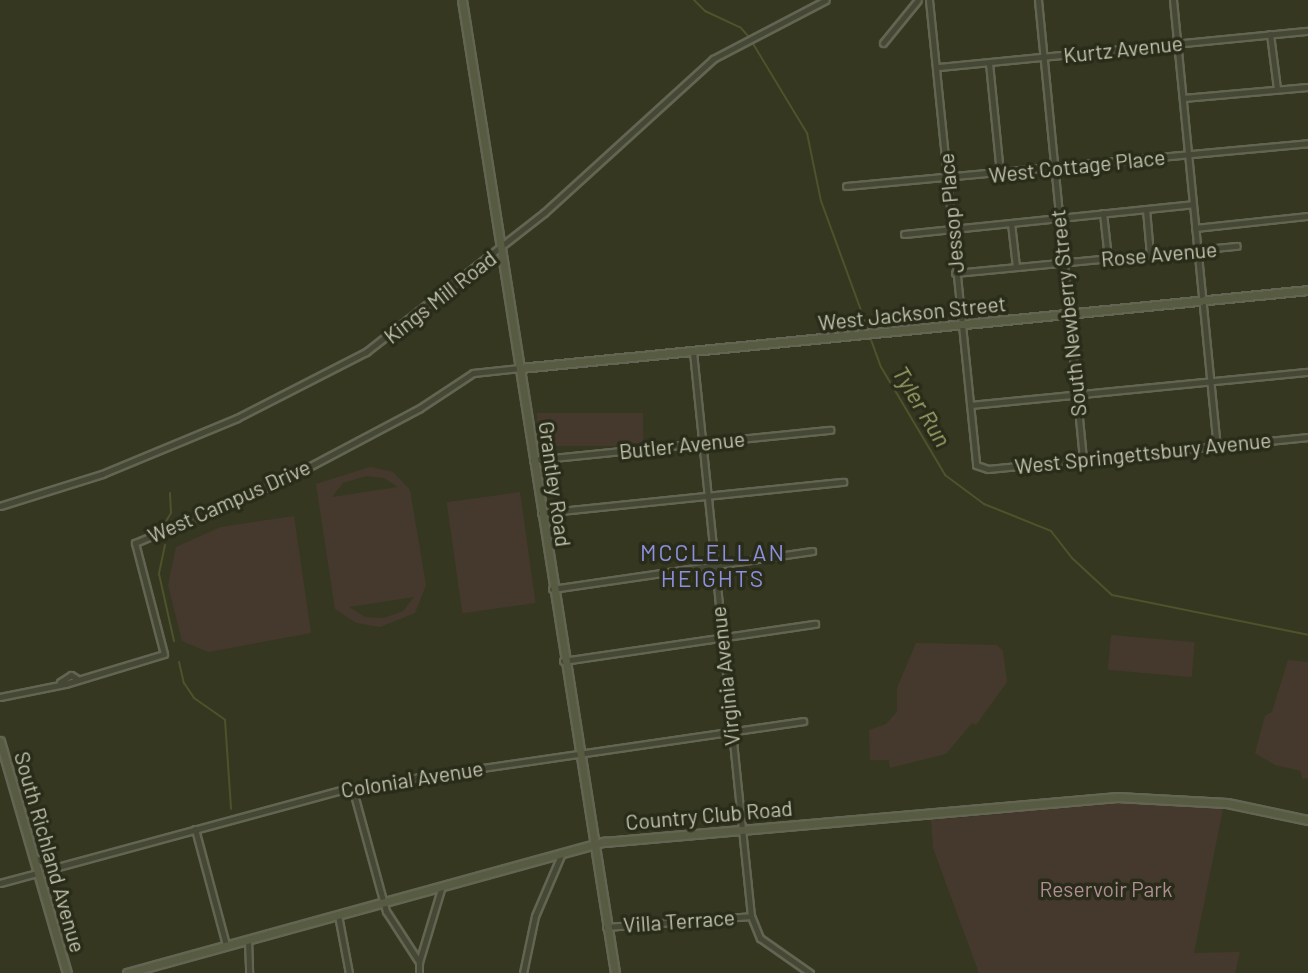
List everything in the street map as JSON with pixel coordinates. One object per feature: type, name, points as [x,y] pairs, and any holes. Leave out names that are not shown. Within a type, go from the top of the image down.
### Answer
[{"type":"street","name":"Grantley Road","points":[[462,0],[577,753],[615,973]]},
{"type":"street","name":"Kings Mill Road","points":[[0,506],[121,466],[237,418],[378,345],[501,249],[713,59],[746,38],[826,0]]},
{"type":"street","points":[[883,43],[918,0]]},
{"type":"street","name":"Jessop Place","points":[[929,0],[939,68],[955,273],[978,467]]},
{"type":"street","name":"South Newberry Street","points":[[1038,0],[1083,459]]},
{"type":"street","points":[[1173,0],[1217,445]]},
{"type":"street","name":"Kurtz Avenue","points":[[939,68],[1308,31]]},
{"type":"street","points":[[1270,34],[1277,89]]},
{"type":"street","points":[[989,63],[1000,174]]},
{"type":"street","points":[[1183,98],[1308,86]]},
{"type":"street","name":"West Cottage Place","points":[[846,186],[1000,174],[1308,143]]},
{"type":"street","points":[[904,234],[1192,204]]},
{"type":"street","points":[[1146,209],[1150,254]]},
{"type":"street","points":[[1103,213],[1108,258]]},
{"type":"street","name":"Rose Avenue","points":[[1195,228],[1308,216]]},
{"type":"street","points":[[1011,223],[1016,267]]},
{"type":"street","name":"Rose Avenue","points":[[955,273],[1237,246]]},
{"type":"street","name":"West Jackson Street","points":[[520,368],[1308,290]]},
{"type":"street","name":"Virginia Avenue","points":[[693,352],[751,916],[760,938],[810,973]]},
{"type":"street","name":"West Campus Drive","points":[[0,697],[60,682],[71,675],[76,678],[164,654],[135,543],[257,494],[477,375],[520,368]]},
{"type":"street","points":[[970,405],[1308,372]]},
{"type":"street","name":"Butler Avenue","points":[[533,460],[830,430]]},
{"type":"street","name":"West Springettsbury Avenue","points":[[978,467],[1308,437]]},
{"type":"street","points":[[541,513],[843,482]]},
{"type":"street","points":[[552,589],[812,551]]},
{"type":"street","points":[[563,661],[815,624]]},
{"type":"street","name":"Colonial Avenue","points":[[32,856],[52,868],[352,787],[803,720]]},
{"type":"street","name":"South Richland Avenue","points":[[0,741],[67,973]]},
{"type":"street","points":[[352,787],[383,902],[419,962]]},
{"type":"street","name":"Country Club Road","points":[[132,972],[592,845],[740,829],[1117,797],[1227,803],[1308,820]]},
{"type":"street","points":[[195,829],[226,945]]},
{"type":"street","points":[[523,973],[535,916],[562,853]]},
{"type":"street","points":[[0,883],[37,873]]},
{"type":"street","points":[[419,973],[419,962],[442,886]]},
{"type":"street","points":[[338,915],[349,973]]},
{"type":"street","name":"Villa Terrace","points":[[606,927],[751,916]]},
{"type":"street","points":[[248,939],[249,973]]},
{"type":"green space","points":[[537,413],[643,413],[643,446],[537,446]]},
{"type":"green space","points":[[370,467],[393,472],[410,490],[426,585],[415,613],[380,627],[356,623],[335,609],[316,484]],"holes":[[[366,476],[384,478],[398,487],[332,497],[343,483]],[[414,597],[403,611],[384,618],[365,617],[349,607]]]},
{"type":"green space","points":[[520,492],[536,603],[462,613],[447,502]]},
{"type":"green space","points":[[294,516],[311,633],[208,652],[182,641],[168,585],[176,547],[221,527]]},
{"type":"green space","points":[[1111,635],[1195,642],[1192,677],[1108,670]]},
{"type":"green space","points":[[916,643],[997,645],[1003,651],[1007,682],[976,725],[972,723],[946,754],[890,768],[889,760],[870,760],[869,730],[886,724],[897,712],[897,688]]},
{"type":"green space","points":[[1288,660],[1308,662],[1308,778],[1302,779],[1301,771],[1275,765],[1255,753],[1265,716],[1272,712]]},
{"type":"green space","name":"Reservoir Park","points":[[1132,802],[1223,809],[1194,953],[1240,952],[1235,973],[979,973],[933,848],[931,820]]},
{"type":"waterway","name":"Tyler Run","points":[[694,0],[705,11],[740,27],[749,37]]},
{"type":"waterway","name":"Tyler Run","points":[[752,42],[807,133],[821,201],[869,332]]},
{"type":"waterway","name":"Tyler Run","points":[[870,337],[881,367],[945,475],[984,504],[1051,531],[1072,558],[1112,595],[1308,635]]},
{"type":"waterway","points":[[165,523],[171,513],[170,493]]},
{"type":"waterway","points":[[165,545],[159,574],[174,641]]},
{"type":"waterway","points":[[179,662],[184,683],[194,698],[225,720],[231,809]]},
{"type":"district","name":"MCCLELLAN HEIGHTS","points":[[713,565]]}]
